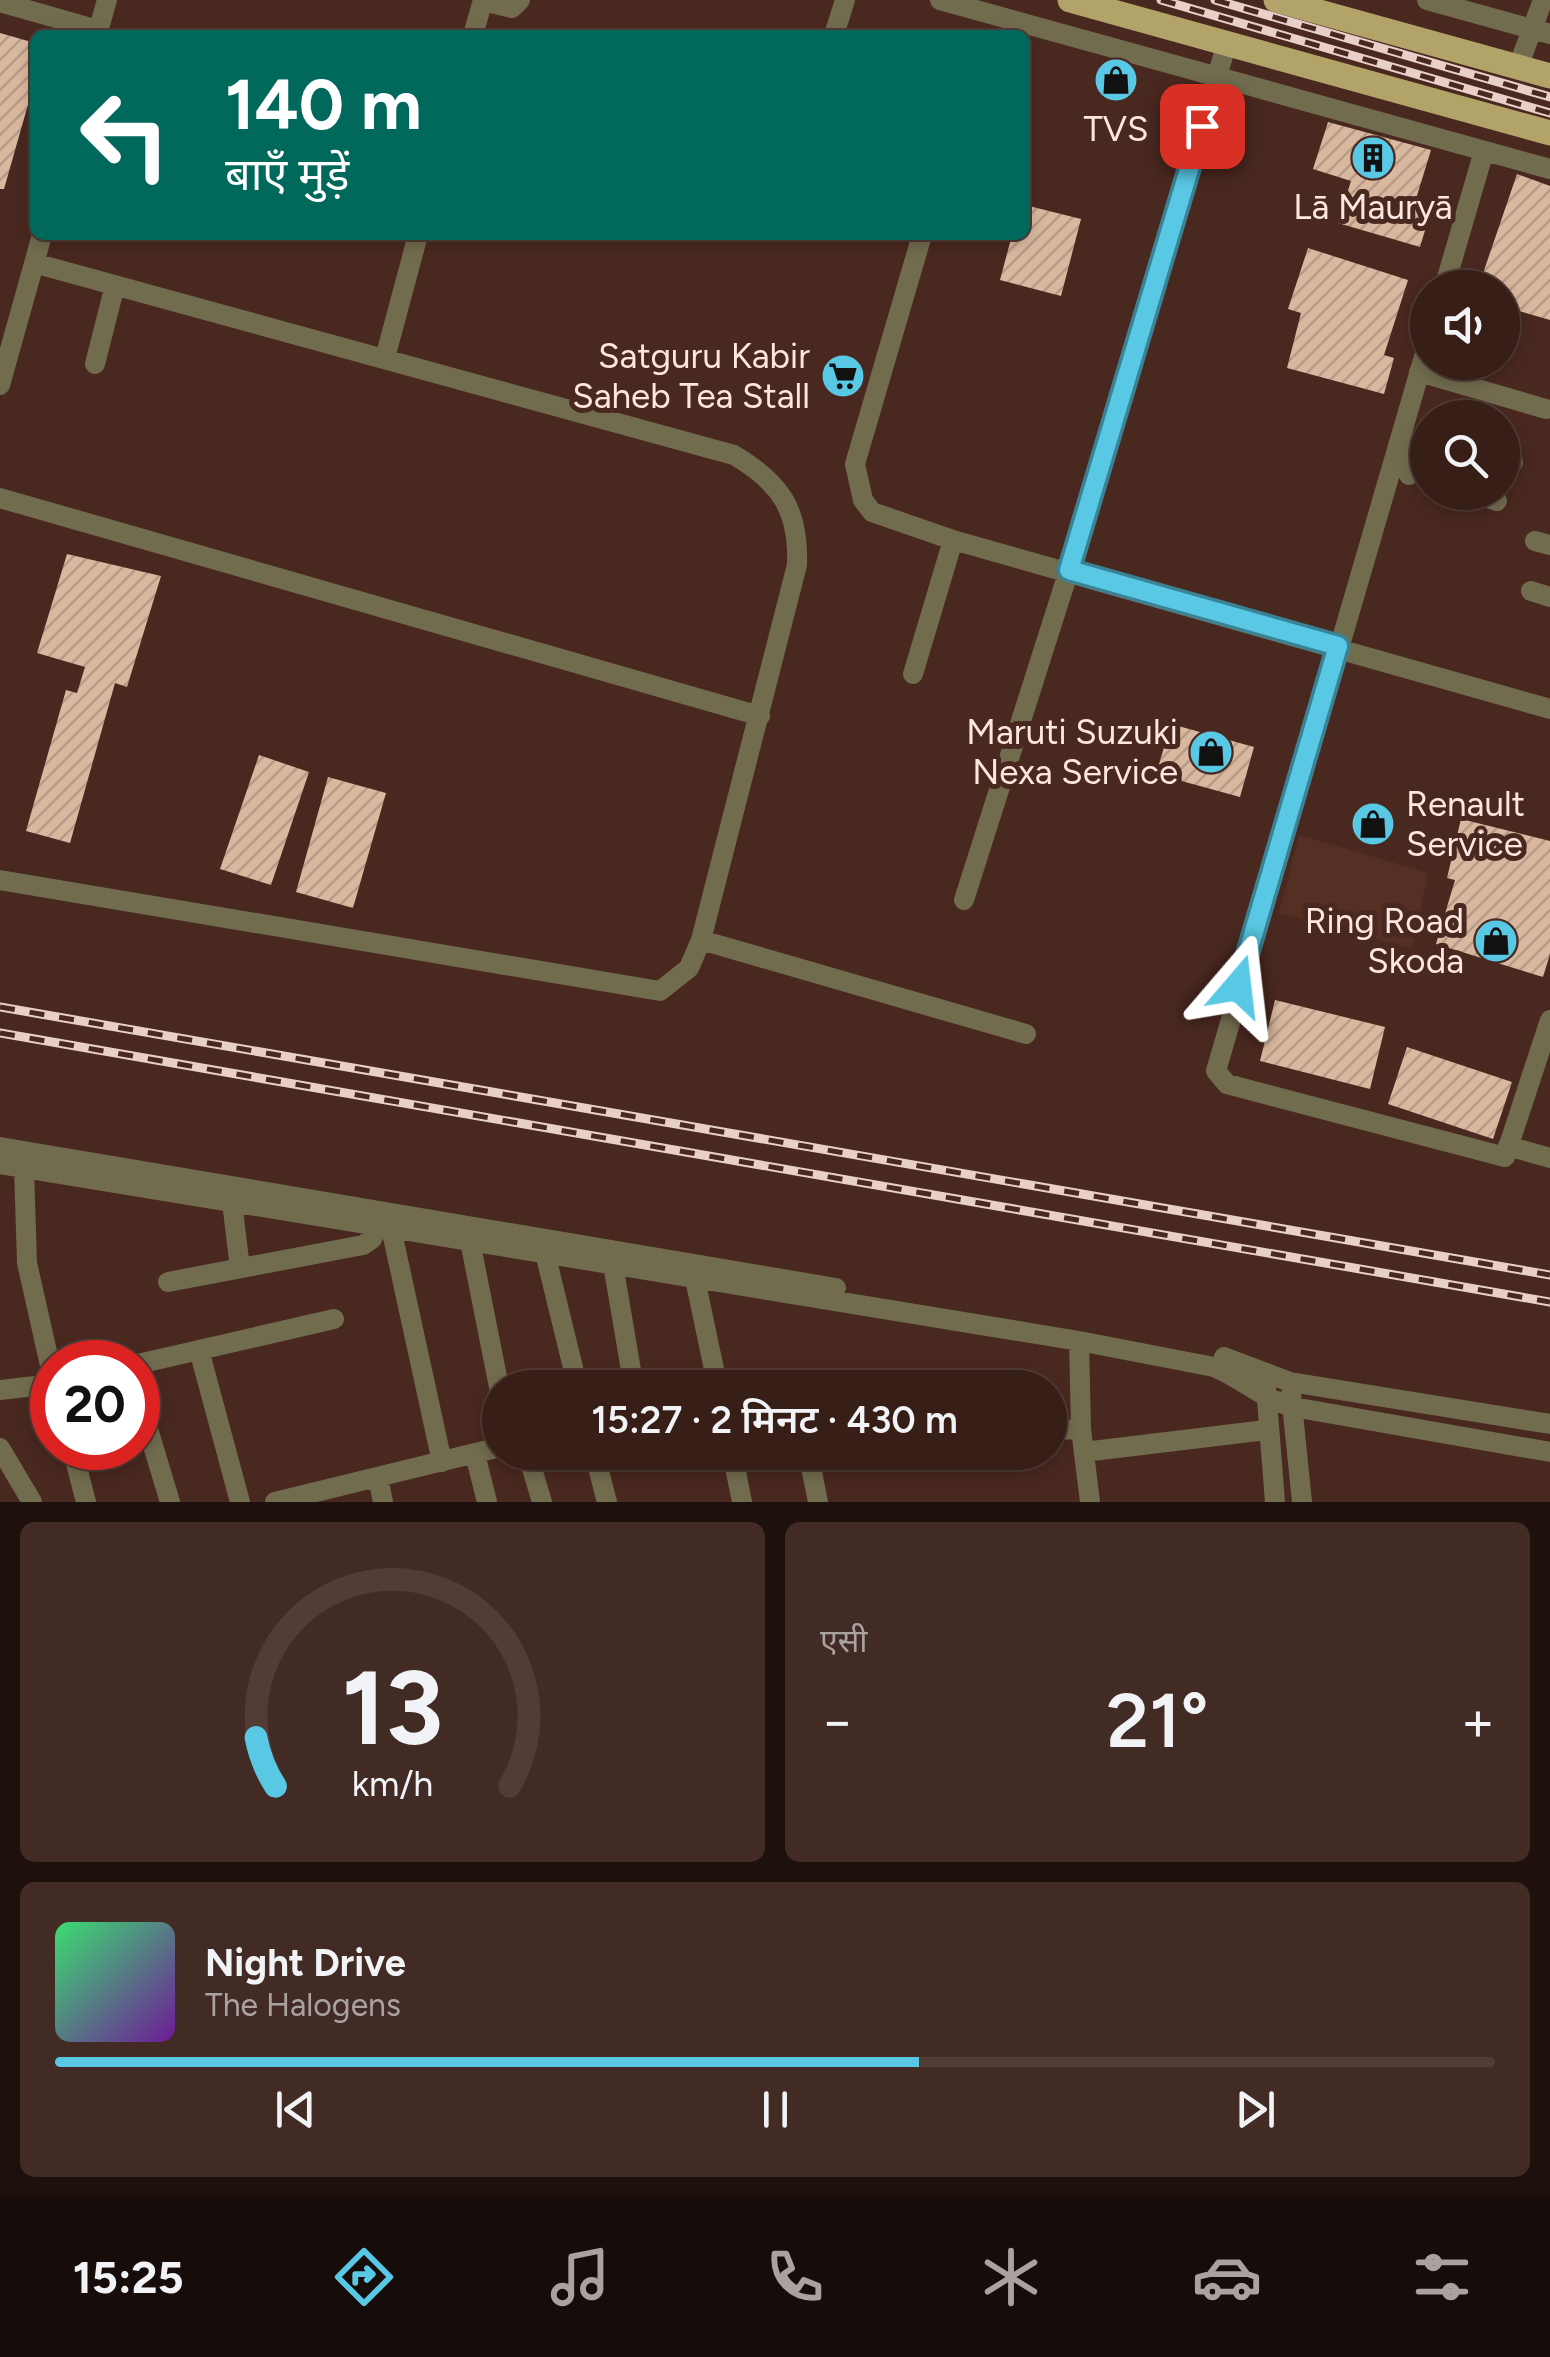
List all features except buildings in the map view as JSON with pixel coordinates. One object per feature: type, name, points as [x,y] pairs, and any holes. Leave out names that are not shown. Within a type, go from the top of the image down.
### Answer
[{"type":"main road","points":[[1070,0],[1550,132]]},
{"type":"main road","points":[[1276,0],[1550,76]]},
{"type":"street","points":[[99,30],[107,0]]},
{"type":"street","points":[[475,30],[483,0],[512,8],[520,0]]},
{"type":"street","points":[[836,30],[845,0]]},
{"type":"street","points":[[940,0],[1550,170]]},
{"type":"street","points":[[1420,40],[1429,0],[1472,6],[1541,31]]},
{"type":"street","points":[[1518,68],[1541,31],[1543,0]]},
{"type":"street","points":[[0,2],[89,30]]},
{"type":"street","points":[[985,30],[990,14]]},
{"type":"street","points":[[964,900],[1069,570],[1227,43]]},
{"type":"street","points":[[1449,270],[1484,151]]},
{"type":"street","points":[[0,385],[41,240]]},
{"type":"street","points":[[385,358],[417,240]]},
{"type":"street","points":[[921,240],[854,464],[863,500],[872,512],[954,540],[1338,646],[1550,710]]},
{"type":"street","points":[[0,880],[660,991],[689,968],[701,940],[797,566],[798,536],[784,492],[763,472],[734,455],[34,263]]},
{"type":"street","points":[[95,364],[115,285]]},
{"type":"street","points":[[1446,380],[1546,409]]},
{"type":"street","points":[[1409,475],[1338,646],[1216,1072],[1228,1084],[1505,1157],[1550,1020]]},
{"type":"street","points":[[0,498],[760,716]]},
{"type":"street","points":[[913,674],[954,540]]},
{"type":"street","points":[[701,940],[1026,1034]]},
{"type":"street","points":[[1508,1146],[1550,1158]]},
{"type":"street","points":[[0,1147],[437,1218],[1221,1356],[1290,1382],[1550,1424]]},
{"type":"street","points":[[0,1164],[1214,1366],[1234,1375],[1265,1400],[1293,1408],[1550,1452]]},
{"type":"street","points":[[24,1168],[29,1280],[44,1340]]},
{"type":"street","points":[[232,1202],[240,1268]]},
{"type":"street","points":[[168,1282],[364,1245],[384,1227]]},
{"type":"street","points":[[384,1227],[442,1462]]},
{"type":"street","points":[[470,1241],[496,1370]]},
{"type":"street","points":[[545,1253],[574,1370]]},
{"type":"street","points":[[613,1264],[631,1370]]},
{"type":"street","points":[[695,1279],[714,1370]]},
{"type":"street","points":[[160,1359],[334,1319]]},
{"type":"street","points":[[1079,1341],[1081,1429],[1090,1502]]},
{"type":"street","points":[[199,1350],[240,1502]]},
{"type":"street","points":[[1266,1375],[1266,1430],[1275,1502]]},
{"type":"street","points":[[1290,1382],[1302,1502]]},
{"type":"street","points":[[0,1390],[30,1387]]},
{"type":"street","points":[[1067,1429],[1081,1429]]},
{"type":"street","points":[[1084,1452],[1266,1430]]},
{"type":"street","points":[[0,1448],[32,1502]]},
{"type":"street","points":[[274,1502],[482,1452]]},
{"type":"street","points":[[475,1454],[487,1502]]},
{"type":"street","points":[[160,1469],[170,1502]]},
{"type":"street","points":[[78,1470],[86,1502]]},
{"type":"street","points":[[532,1470],[542,1502]]},
{"type":"street","points":[[599,1470],[607,1502]]},
{"type":"street","points":[[736,1470],[742,1502]]},
{"type":"street","points":[[812,1470],[818,1502]]},
{"type":"street","points":[[378,1477],[383,1502]]},
{"type":"shaded area","points":[[1299,835],[1428,873],[1412,949],[1279,913]]},
{"type":"waterway","points":[[772,403],[783,407]]},
{"type":"railway","points":[[1161,0],[1550,113]]},
{"type":"railway","points":[[1215,0],[1550,97]]},
{"type":"railway","points":[[0,1007],[1550,1275]]},
{"type":"railway","points":[[0,1033],[1550,1302]]},
{"type":"place","name":"TVS","points":[[1116,80]]},
{"type":"place","name":"Lā Mauryā","points":[[1373,158]]},
{"type":"place","name":"Satguru Kabir Saheb Tea Stall","points":[[843,376]]},
{"type":"place","name":"Maruti Suzuki Nexa Service","points":[[1211,752]]},
{"type":"place","name":"Renault Service","points":[[1373,824]]},
{"type":"place","name":"Ring Road Skoda","points":[[1496,941]]},
{"type":"route","points":[[1202,126],[1069,570],[1338,646],[1238,986]]}]
